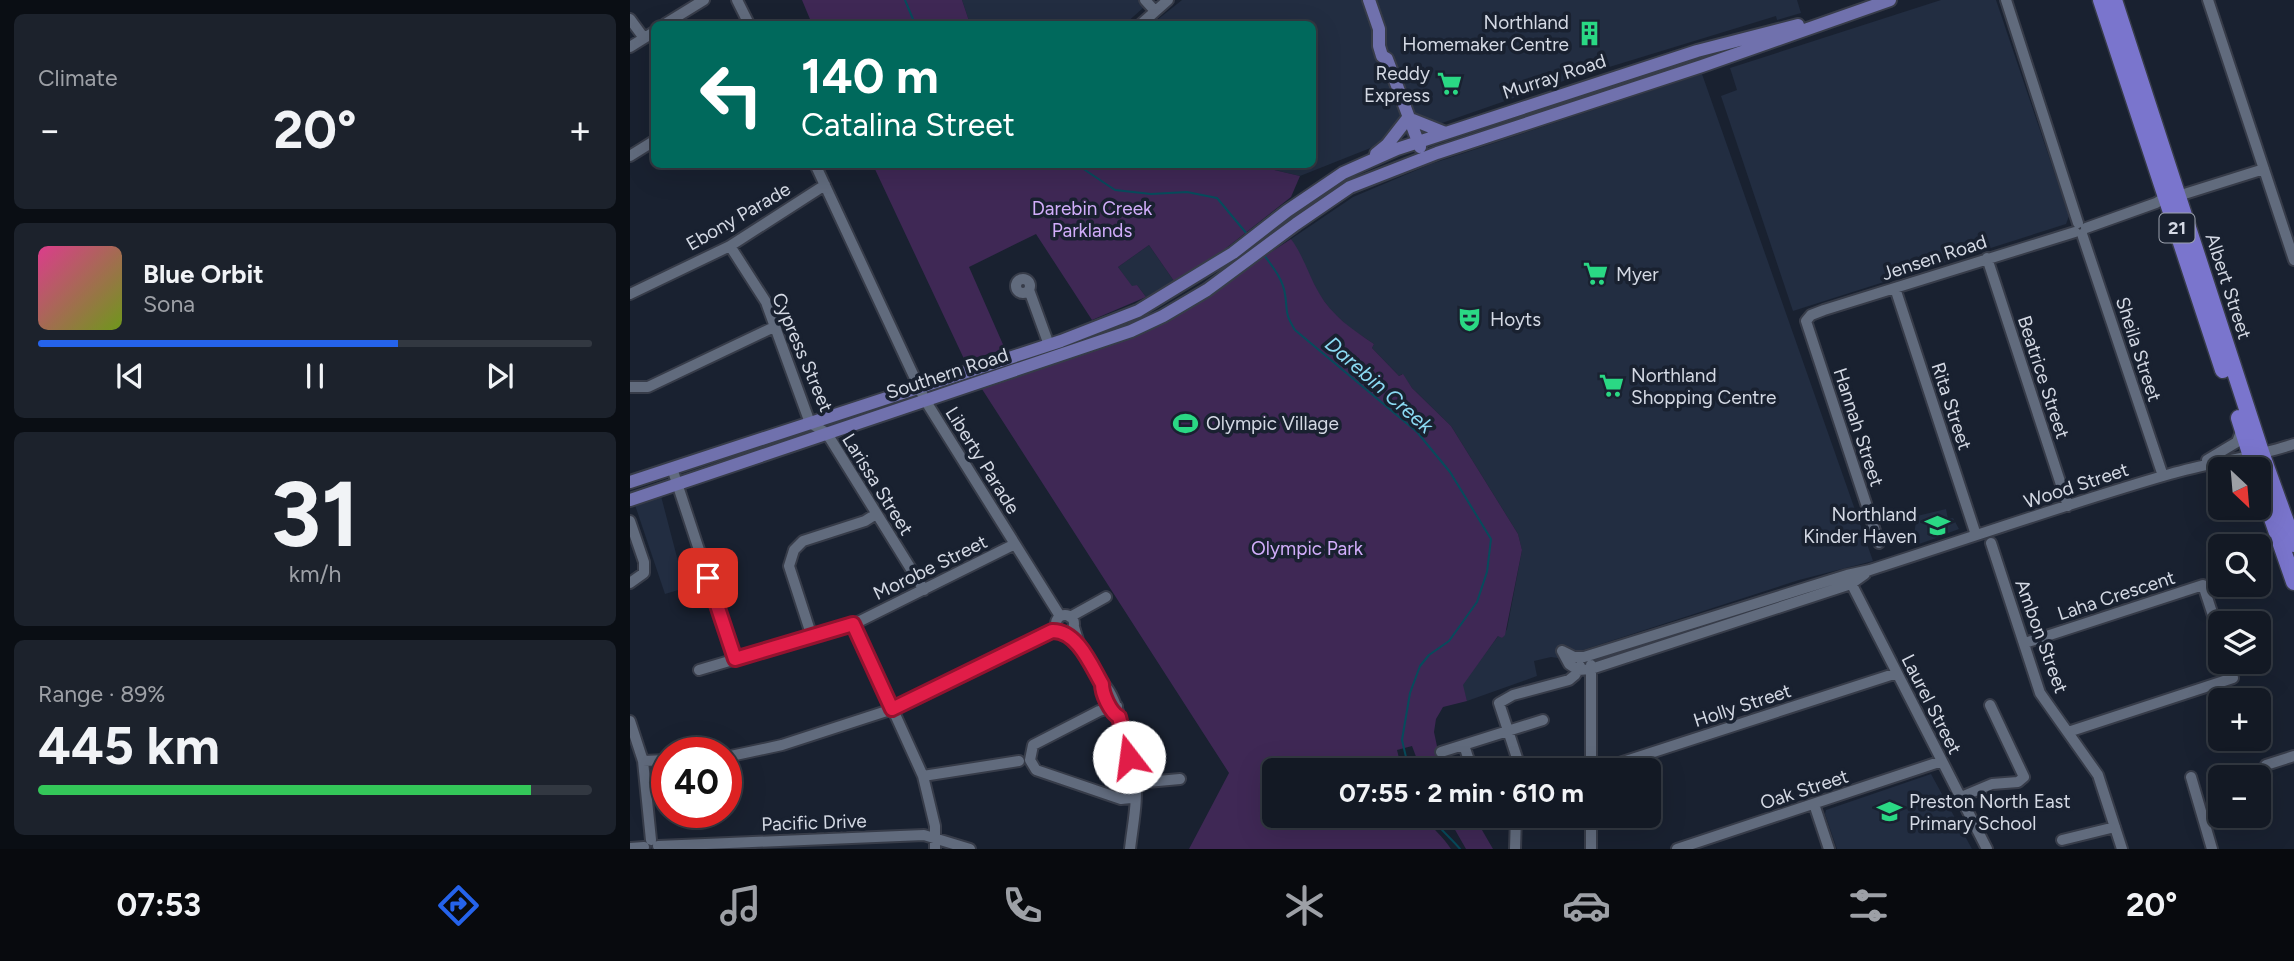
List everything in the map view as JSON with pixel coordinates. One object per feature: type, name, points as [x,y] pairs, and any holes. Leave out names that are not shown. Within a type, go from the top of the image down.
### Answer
[{"type":"highway","name":"Albert Street","points":[[2101,0],[2127,62]]},
{"type":"highway","name":"Albert Street","points":[[2113,0],[2127,62],[2167,199],[2210,314],[2255,457]]},
{"type":"highway","name":"Albert Street","points":[[2210,314],[2242,428],[2255,457]]},
{"type":"highway","name":"Albert Street","points":[[2272,495],[2294,544]]},
{"type":"highway","points":[[2272,514],[2291,561],[2294,582]]},
{"type":"main road","points":[[1369,0],[1380,37],[1382,56],[1387,59],[1424,157]]},
{"type":"main road","name":"Murray Road","points":[[1252,238],[1343,173],[1443,132],[1697,51],[1890,0],[1702,66],[1424,157],[1350,187],[1261,250]]},
{"type":"main road","points":[[1697,51],[1702,66]]},
{"type":"main road","points":[[1408,118],[1443,132]]},
{"type":"main road","points":[[1364,164],[1387,145],[1408,118]]},
{"type":"main road","points":[[1287,211],[1296,223]]},
{"type":"main road","name":"Southern Road","points":[[630,482],[1049,345],[1138,311],[1233,253],[1252,238]]},
{"type":"main road","name":"Southern Road","points":[[630,500],[825,432],[1131,331],[1207,290],[1261,250]]},
{"type":"street","points":[[671,21],[704,0]]},
{"type":"street","points":[[737,0],[748,21]]},
{"type":"street","points":[[1145,0],[1155,11]]},
{"type":"street","points":[[1144,21],[1168,0]]},
{"type":"street","name":"Sheila Street","points":[[2006,0],[2163,476]]},
{"type":"street","points":[[2208,0],[2294,260]]},
{"type":"street","points":[[630,19],[644,38]]},
{"type":"street","points":[[630,47],[651,34]]},
{"type":"street","points":[[630,156],[651,143]]},
{"type":"street","name":"Liberty Parade","points":[[818,168],[925,400],[1102,684],[1106,686],[1134,771],[1137,808],[1130,849]]},
{"type":"street","name":"Jensen Road","points":[[1806,321],[1811,315],[2264,169]]},
{"type":"street","name":"Ebony Parade","points":[[630,294],[730,246],[825,185]]},
{"type":"street","name":"Cypress Street","points":[[730,246],[766,302],[810,423],[825,432]]},
{"type":"street","name":"Beatrice Street","points":[[1987,258],[2068,506]]},
{"type":"street","name":"Rita Street","points":[[1895,288],[1976,536]]},
{"type":"street","points":[[1029,290],[1049,345]]},
{"type":"street","name":"Hannah Street","points":[[1806,321],[1879,543]]},
{"type":"street","points":[[630,387],[648,387],[776,326]]},
{"type":"street","points":[[2195,467],[2237,442],[2242,428]]},
{"type":"street","name":"Larissa Street","points":[[825,432],[924,590]]},
{"type":"street","name":"Wood Street","points":[[2263,457],[2294,444]]},
{"type":"street","name":"Wood Street","points":[[1849,579],[1588,656],[1574,657],[1562,651],[1569,664],[1578,670],[1591,669],[1631,657],[1849,579],[1870,570],[2163,476],[2208,466]]},
{"type":"street","points":[[672,468],[735,659]]},
{"type":"street","points":[[812,637],[789,566],[791,555],[803,541],[865,521],[876,514]]},
{"type":"street","points":[[630,521],[644,562],[644,573],[630,583]]},
{"type":"street","name":"Ambon Street","points":[[1991,543],[2043,699],[2101,781],[2122,849]]},
{"type":"street","name":"Morobe Street","points":[[699,670],[853,624],[1015,544]]},
{"type":"street","name":"Laurel Street","points":[[1849,579],[1987,849]]},
{"type":"street","name":"Laha Crescent","points":[[2025,643],[2203,585],[2212,611]]},
{"type":"street","points":[[742,754],[782,745],[892,709],[1065,624],[1106,597]]},
{"type":"street","points":[[853,624],[922,776],[936,844]]},
{"type":"street","points":[[1619,646],[1628,650],[1631,657]]},
{"type":"street","points":[[1588,656],[1591,669],[1591,758]]},
{"type":"street","points":[[1578,670],[1588,656]]},
{"type":"street","name":"Wood Street","points":[[1507,731],[1499,708],[1502,700],[1569,680],[1578,670]]},
{"type":"street","name":"Holly Street","points":[[1635,758],[1897,673]]},
{"type":"street","points":[[2068,732],[2233,678],[2232,674]]},
{"type":"street","points":[[1961,797],[1992,784],[2018,782],[2024,777],[1990,705]]},
{"type":"street","points":[[1114,707],[1099,711],[1033,745],[1030,760],[1037,770],[1116,795],[1121,799],[1134,787],[1180,779]]},
{"type":"street","points":[[1441,752],[1543,720]]},
{"type":"street","points":[[630,721],[643,761],[651,846]]},
{"type":"street","points":[[1507,731],[1517,758]]},
{"type":"street","points":[[1464,745],[1468,758]]},
{"type":"street","points":[[2266,765],[2294,756]]},
{"type":"street","points":[[643,761],[651,761]]},
{"type":"street","points":[[922,776],[1019,761]]},
{"type":"street","name":"Oak Street","points":[[1677,849],[1942,761]]},
{"type":"street","points":[[2191,777],[2212,849]]},
{"type":"street","points":[[1814,804],[1829,849]]},
{"type":"street","points":[[2062,840],[2115,827]]},
{"type":"street","points":[[1515,849],[1516,828]]},
{"type":"street","points":[[1591,828],[1591,849]]},
{"type":"street","name":"Pacific Drive","points":[[630,848],[838,844],[924,835],[936,844],[970,849]]},
{"type":"shaded area","points":[[962,0],[1152,0],[1128,21],[969,21]]},
{"type":"shaded area","points":[[1182,0],[1797,0],[1801,13],[1777,20],[1776,16],[1557,83],[1373,147],[1300,176],[1266,168],[1316,168],[1316,21],[1156,21]]},
{"type":"shaded area","points":[[1941,0],[1996,0],[2069,216],[2066,224],[1793,311],[1721,96],[1737,90],[1730,68]]},
{"type":"shaded area","name":"Northland Shopping Centre","points":[[1702,74],[1873,561],[1799,580],[1558,658],[1534,661],[1537,676],[1467,701],[1462,685],[1499,635],[1502,638],[1507,629],[1522,550],[1518,534],[1451,426],[1412,388],[1402,374],[1399,376],[1372,348],[1374,344],[1332,312],[1319,294],[1291,239],[1353,197],[1431,164]]},
{"type":"shaded area","points":[[1149,245],[1174,281],[1146,297],[1137,285],[1132,287],[1118,267]]},
{"type":"shaded area","points":[[661,496],[685,588],[665,594],[635,505]]},
{"type":"shaded area","name":"Northland Kinder Haven","points":[[1946,509],[1948,519],[1953,518],[1959,529],[1948,533],[1946,528],[1938,531],[1939,537],[1919,544],[1914,534],[1917,516]]},
{"type":"shaded area","name":"Preston North East Primary School","points":[[1931,774],[1972,849],[1837,849],[1826,810]]},
{"type":"green space","points":[[802,0],[962,0],[969,21],[811,21]]},
{"type":"green space","name":"Darebin Creek Parklands","points":[[874,168],[1266,168],[1300,176],[1291,197],[1225,249],[1174,281],[1149,245],[1118,267],[1132,286],[1137,285],[1146,297],[1092,320],[1036,234],[969,267],[1005,349],[965,361]]},
{"type":"green space","name":"Olympic Park","points":[[1291,239],[1330,309],[1374,344],[1372,348],[1399,376],[1403,374],[1412,388],[1451,426],[1518,534],[1522,550],[1505,635],[1502,638],[1498,636],[1463,685],[1467,701],[1443,707],[1436,719],[1434,732],[1439,758],[1416,758],[1412,746],[1397,750],[1399,758],[1262,758],[1262,828],[1433,828],[1451,849],[1189,849],[1229,773],[980,386],[1109,344],[1215,289]]},
{"type":"green space","points":[[1454,828],[1480,828],[1493,849],[1466,849]]},
{"type":"waterway","name":"Darebin Creek","points":[[905,0],[914,21]]},
{"type":"waterway","name":"Darebin Creek","points":[[1082,168],[1115,190],[1151,194],[1187,192],[1217,198],[1247,234]]},
{"type":"waterway","name":"Darebin Creek","points":[[1264,255],[1282,283],[1288,316],[1295,330],[1417,432],[1450,472],[1491,539],[1487,572],[1477,602],[1449,641],[1429,655],[1420,666],[1410,693],[1402,740],[1406,758]]},
{"type":"waterway","name":"Darebin Creek","points":[[1440,828],[1460,849]]},
{"type":"place","name":"Northland Homemaker Centre","points":[[1589,33]]},
{"type":"place","name":"Reddy Express","points":[[1450,84]]},
{"type":"place","name":"Myer","points":[[1596,274]]},
{"type":"place","name":"Hoyts","points":[[1470,319]]},
{"type":"place","name":"Northland Shopping Centre","points":[[1611,386]]},
{"type":"place","name":"Olympic Village","points":[[1186,423]]},
{"type":"place","name":"Northland Kinder Haven","points":[[1937,525]]},
{"type":"place","name":"Preston North East Primary School","points":[[1889,812]]},
{"type":"route","points":[[708,578],[735,659],[853,624],[892,709],[1052,631],[1065,633],[1080,647],[1102,684],[1114,715],[1119,717],[1129,757]]}]
